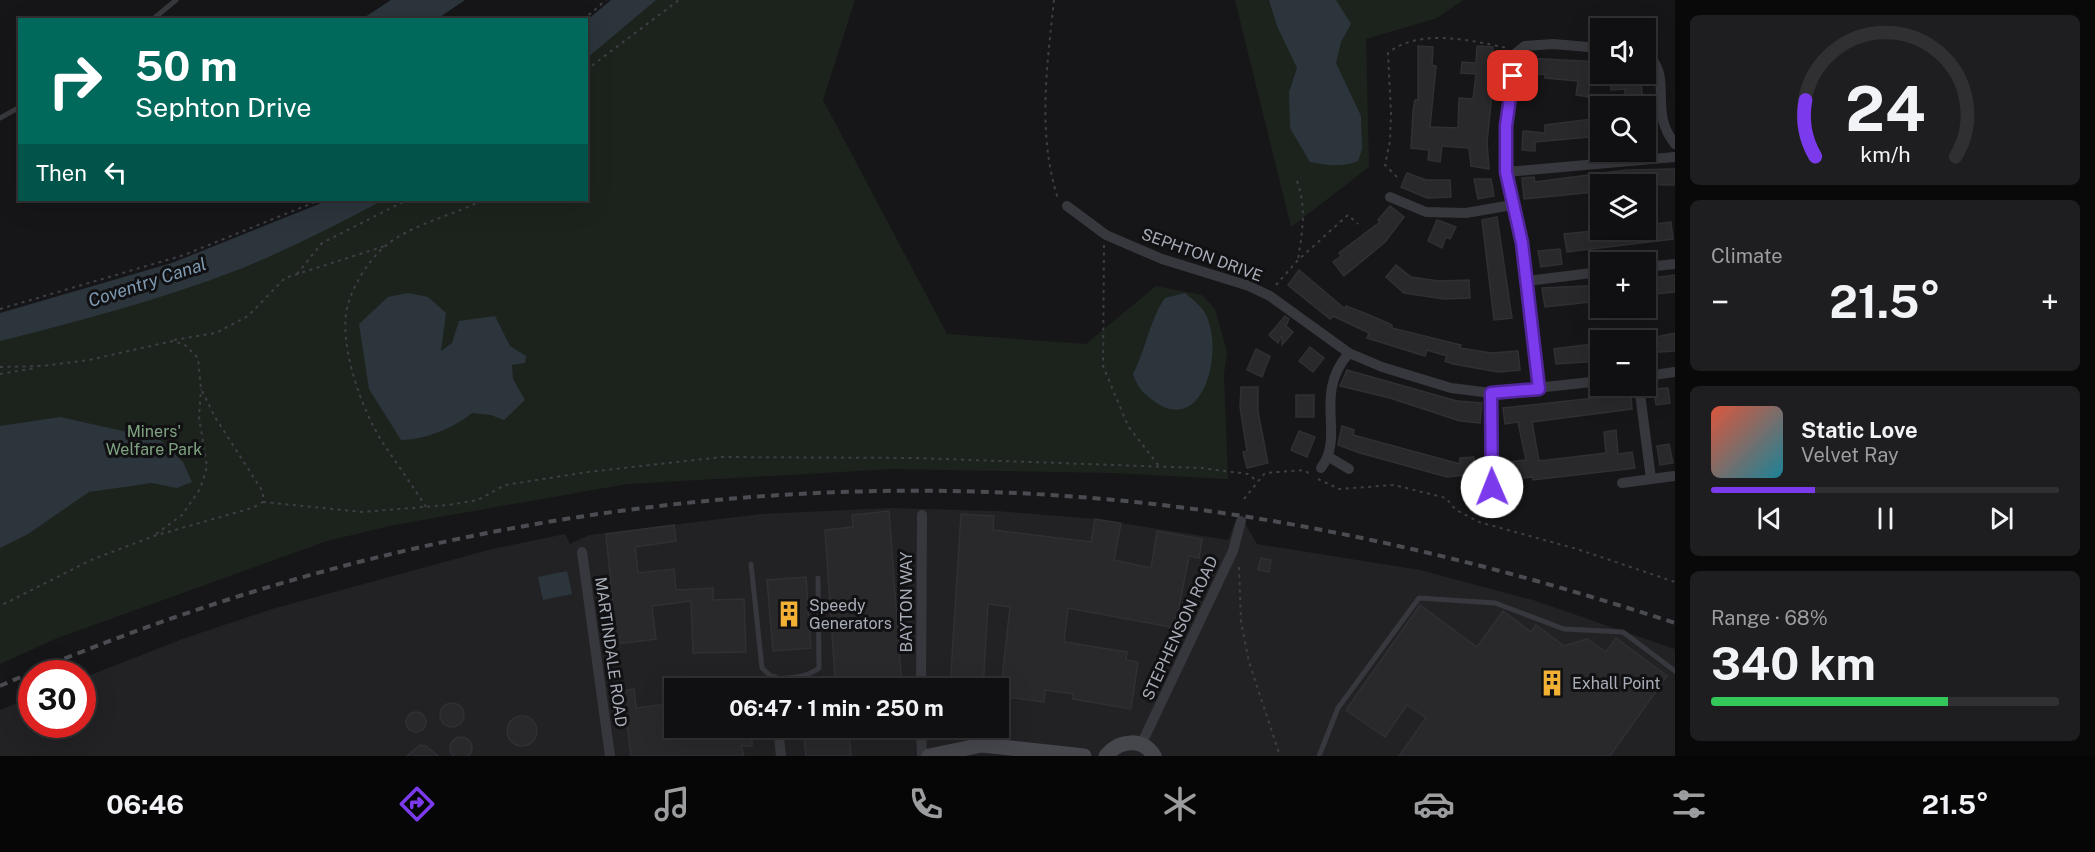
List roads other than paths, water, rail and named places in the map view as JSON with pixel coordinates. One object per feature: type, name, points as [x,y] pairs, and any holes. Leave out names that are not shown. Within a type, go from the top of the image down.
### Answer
[{"type":"street","points":[[1539,389],[1527,281],[1506,172],[1506,126],[1513,86],[1513,63],[1518,50],[1525,46],[1553,44],[1590,47]]},
{"type":"street","points":[[1656,64],[1661,74],[1659,108],[1666,132],[1675,144]]},
{"type":"street","points":[[1506,172],[1675,157]]},
{"type":"street","points":[[1390,197],[1426,212],[1466,213],[1512,205]]},
{"type":"street","name":"SEPHTON DRIVE","points":[[1063,204],[1106,235],[1162,259],[1249,286],[1270,296],[1348,353],[1382,367],[1452,388],[1491,393],[1590,382]]},
{"type":"street","points":[[1656,266],[1675,264]]},
{"type":"street","points":[[1527,281],[1590,273]]},
{"type":"street","points":[[1321,468],[1329,458],[1330,387],[1334,372],[1348,353]]},
{"type":"street","points":[[1656,375],[1675,372]]},
{"type":"street","points":[[1491,393],[1492,487]]},
{"type":"street","points":[[1640,396],[1651,479]]},
{"type":"street","points":[[1329,458],[1348,469]]},
{"type":"street","points":[[1622,483],[1674,476]]},
{"type":"street","points":[[1474,484],[1508,490]]},
{"type":"street","name":"BAYTON WAY","points":[[921,678],[922,515]]},
{"type":"street","name":"STEPHENSON ROAD","points":[[1141,745],[1233,551],[1241,522]]},
{"type":"street","name":"MARTINDALE ROAD","points":[[582,552],[610,756]]},
{"type":"street","points":[[779,738],[782,756]]},
{"type":"street","points":[[921,738],[922,756]]},
{"type":"street","points":[[1106,756],[1112,749],[1126,743],[1141,745],[1154,756]]},
{"type":"street","points":[[929,756],[975,751],[1073,753],[1084,756]]},
{"type":"lane","points":[[154,18],[176,0]]},
{"type":"lane","points":[[0,118],[18,108]]},
{"type":"lane","points":[[751,564],[762,668],[770,678]]},
{"type":"lane","points":[[794,678],[812,673],[819,668],[821,662],[818,578]]},
{"type":"lane","points":[[1319,756],[1338,708],[1419,598],[1495,603],[1564,629],[1623,632],[1675,671]]},
{"type":"water","points":[[391,0],[465,0],[438,18],[349,18],[365,17]]},
{"type":"water","points":[[611,0],[656,0],[588,57],[588,19]]},
{"type":"water","points":[[1269,0],[1336,0],[1351,24],[1341,42],[1336,63],[1361,116],[1362,149],[1358,161],[1340,165],[1310,162],[1290,128],[1289,92],[1297,68],[1277,26]]},
{"type":"water","name":"Coventry Canal","points":[[327,201],[381,201],[295,245],[211,280],[121,309],[0,341],[0,313],[172,263]]},
{"type":"water","points":[[408,293],[428,297],[446,313],[441,351],[452,343],[459,321],[495,316],[510,346],[526,356],[525,363],[512,365],[513,379],[525,400],[504,420],[491,415],[472,413],[457,424],[438,432],[419,438],[401,440],[369,389],[359,324],[388,297]]},
{"type":"water","points":[[1185,293],[1207,317],[1212,334],[1210,371],[1204,388],[1195,401],[1183,409],[1168,409],[1145,393],[1133,374],[1165,298]]},
{"type":"water","points":[[60,417],[159,439],[183,462],[192,482],[177,488],[152,483],[89,492],[28,534],[0,548],[0,426]]},
{"type":"water","points":[[567,571],[572,594],[543,600],[538,577]]},
{"type":"railway","points":[[0,686],[124,636],[252,592],[382,556],[514,528],[648,507],[782,495],[917,491],[1051,495],[1210,511],[1367,539],[1445,557],[1599,599],[1675,623]]},
{"type":"place","name":"Speedy Generators","points":[[789,614]]},
{"type":"place","name":"Exhall Point","points":[[1552,683]]},
{"type":"park label","name":"Miners' Welfare Park","points":[[154,440]]}]
